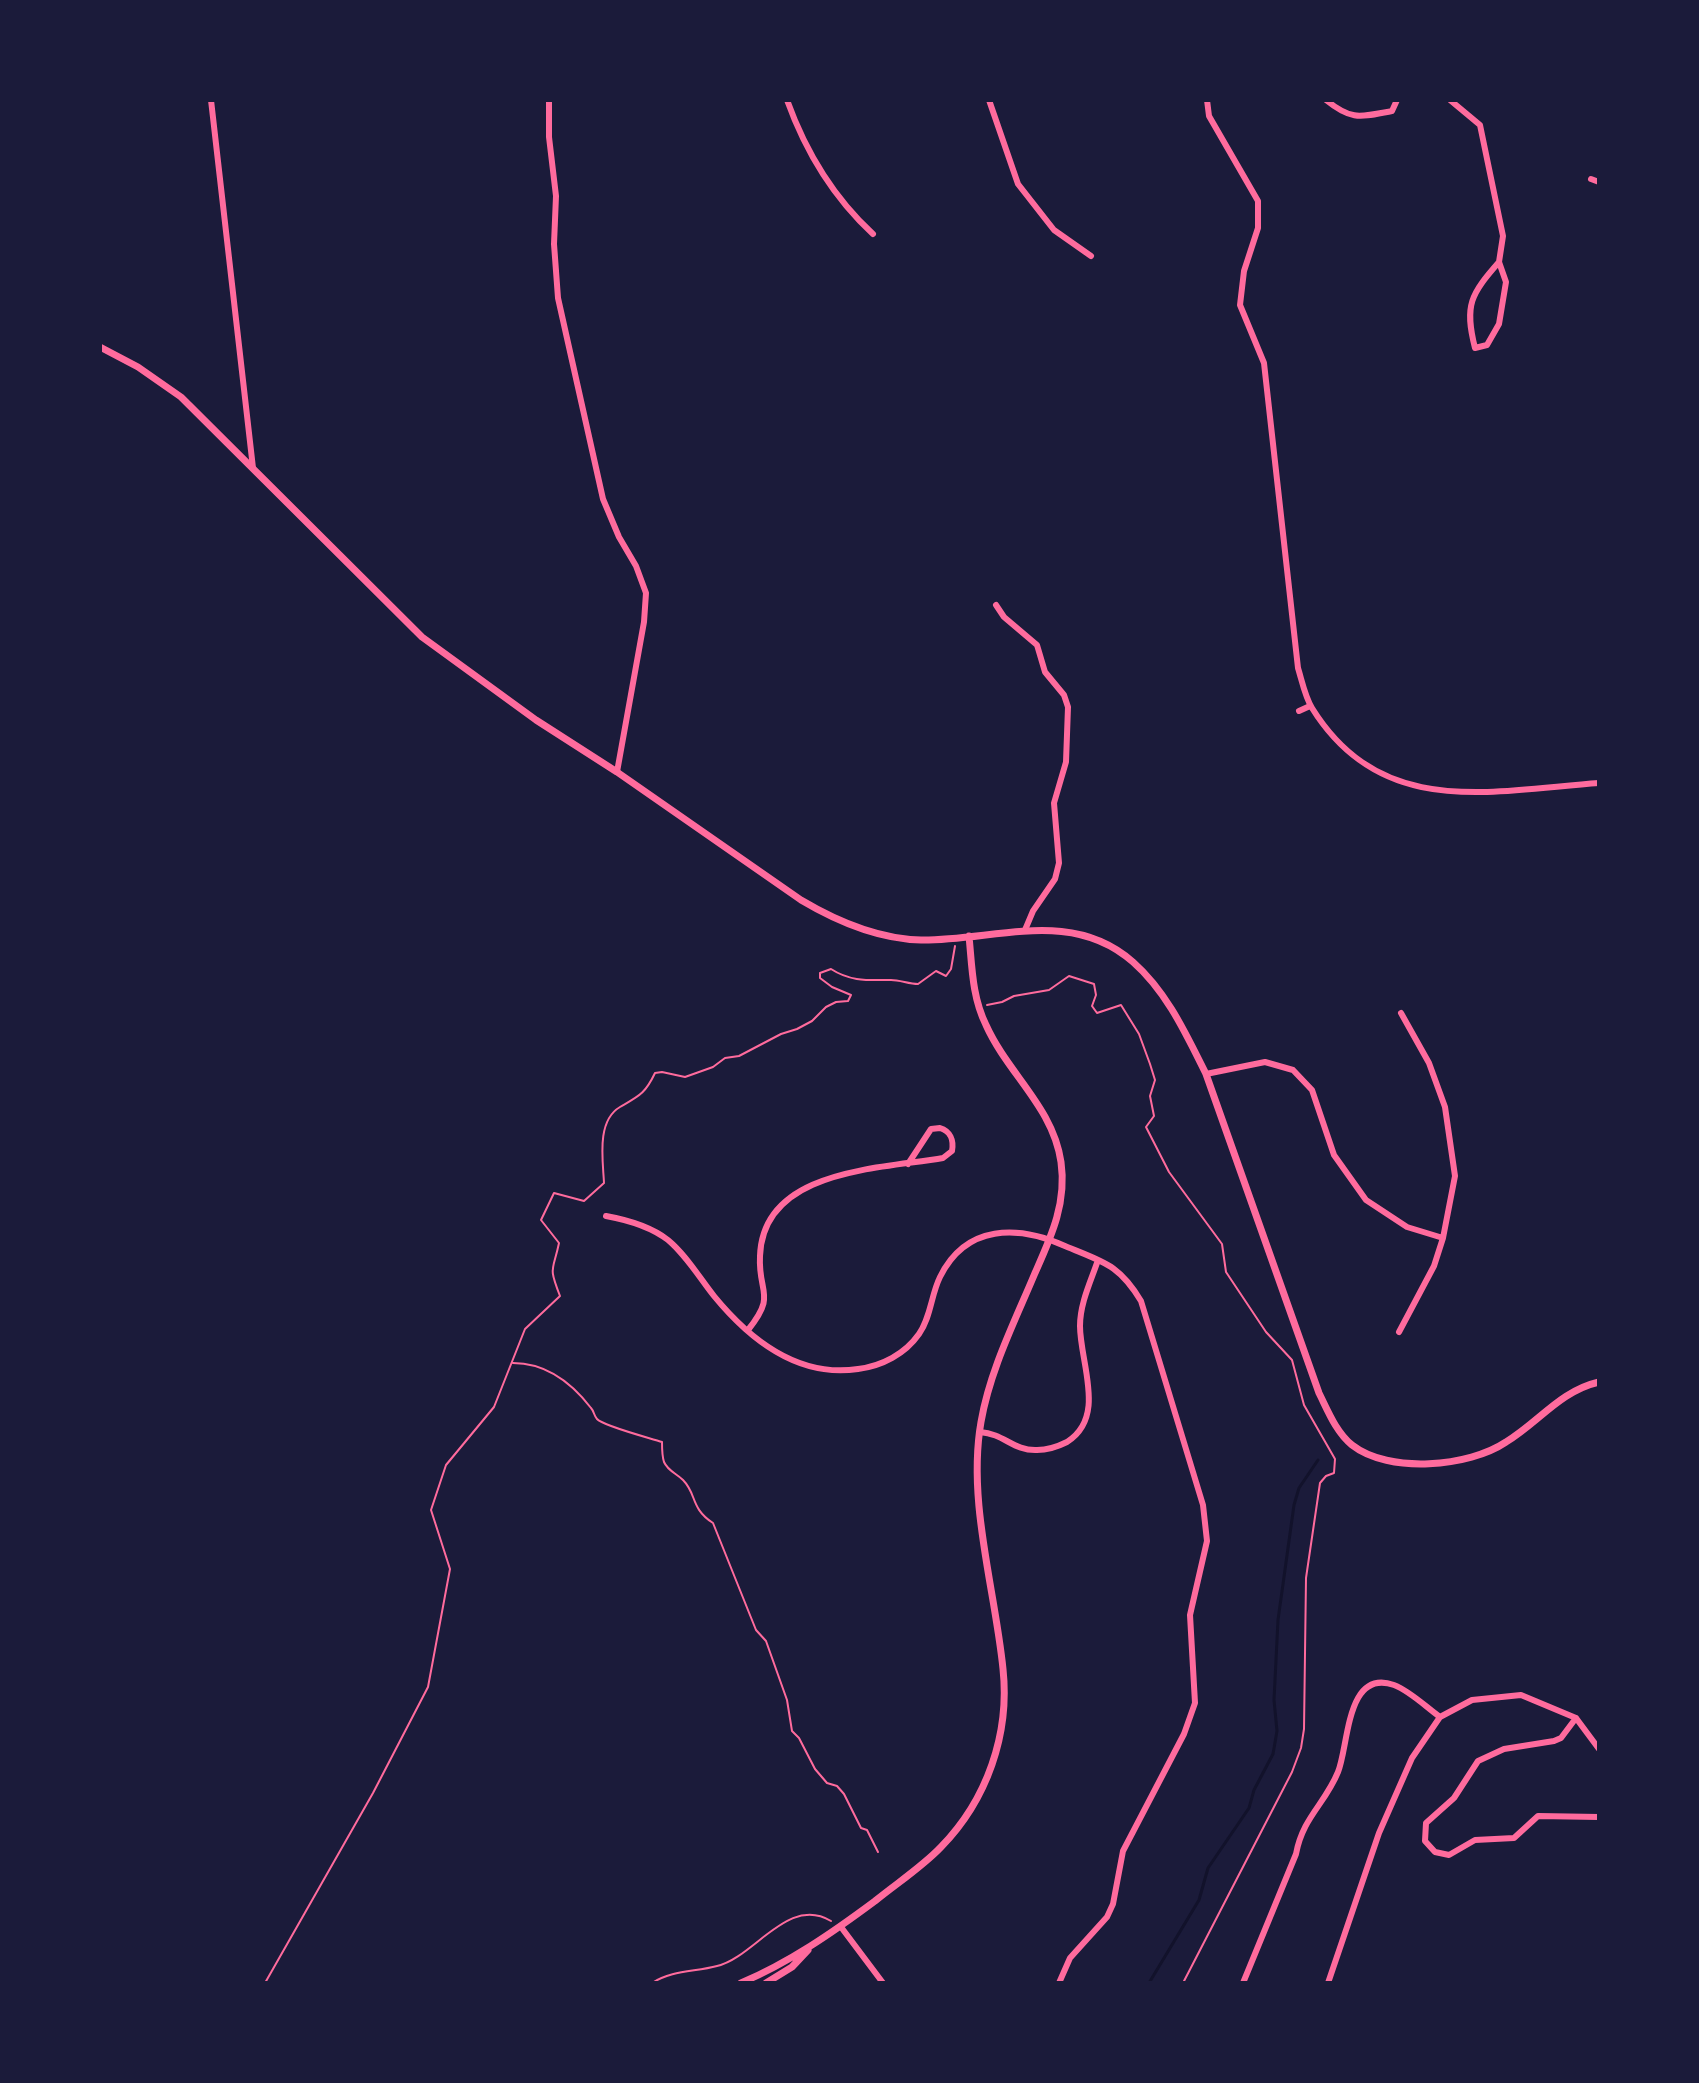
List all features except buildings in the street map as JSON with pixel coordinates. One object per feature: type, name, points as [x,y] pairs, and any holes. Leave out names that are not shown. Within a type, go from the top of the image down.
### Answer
[{"type":"street","points":[[211,100],[253,468]]},
{"type":"street","points":[[549,100],[549,137],[556,196],[554,244],[558,298],[603,499],[646,593],[644,622],[617,772]]},
{"type":"street","points":[[787,100],[817,164],[857,219],[873,234]]},
{"type":"street","points":[[989,100],[1018,184],[1054,230],[1091,256]]},
{"type":"street","points":[[1207,100],[1209,116],[1258,201],[1258,228],[1244,271],[1240,305],[1264,363],[1298,668],[1310,706],[1341,744],[1363,762],[1387,776],[1423,789],[1473,793],[1599,783]]},
{"type":"street","points":[[1326,100],[1342,113],[1361,115],[1392,111],[1397,100]]},
{"type":"street","points":[[1450,100],[1480,125],[1503,236],[1499,262],[1506,282],[1499,324],[1487,345],[1475,348],[1470,328],[1470,306],[1477,287],[1499,262]]},
{"type":"street","points":[[100,347],[138,367],[181,397],[422,637],[536,720],[826,915],[856,928],[922,940],[1025,930],[1069,931],[1086,936],[1129,958],[1159,989],[1206,1074],[1319,1393],[1335,1424],[1354,1447],[1374,1457],[1405,1462],[1431,1463],[1477,1456],[1509,1441],[1566,1395],[1599,1382]]},
{"type":"street","points":[[996,605],[1004,617],[1037,645],[1045,672],[1064,695],[1068,707],[1066,762],[1054,803],[1059,863],[1055,879],[1033,911],[1025,930]]},
{"type":"street","points":[[1299,711],[1310,706]]},
{"type":"street","points":[[741,1983],[809,1949],[926,1862],[952,1835],[979,1795],[995,1753],[1003,1718],[1004,1679],[978,1491],[980,1432],[993,1376],[1050,1239],[1063,1182],[1057,1144],[1046,1116],[994,1041],[978,1006],[969,936]]},
{"type":"street","points":[[1399,1332],[1434,1266],[1443,1238],[1455,1176],[1445,1107],[1429,1063],[1401,1013]]},
{"type":"street","points":[[1206,1074],[1265,1062],[1293,1070],[1312,1090],[1334,1155],[1366,1200],[1407,1227],[1443,1238]]},
{"type":"street","points":[[748,1330],[765,1303],[760,1261],[764,1234],[787,1199],[821,1180],[947,1157],[953,1147],[949,1134],[940,1128],[931,1129],[908,1164]]},
{"type":"street","points":[[606,1216],[639,1224],[668,1240],[727,1311],[777,1354],[803,1365],[834,1371],[876,1365],[900,1353],[919,1334],[940,1277],[960,1251],[1000,1232],[1028,1232],[1050,1239],[1098,1260],[1128,1278],[1141,1301],[1203,1505],[1207,1541],[1190,1615],[1195,1703],[1184,1734],[1123,1851],[1113,1904],[1107,1917],[1070,1958],[1059,1983]]},
{"type":"street","points":[[980,1432],[995,1433],[1020,1448],[1036,1450],[1051,1449],[1064,1443],[1081,1428],[1089,1404],[1080,1336],[1081,1314],[1098,1260]]},
{"type":"street","points":[[1243,1983],[1296,1854],[1301,1833],[1337,1776],[1358,1696],[1370,1686],[1395,1685],[1440,1717]]},
{"type":"street","points":[[1328,1983],[1379,1833],[1412,1758],[1440,1717],[1472,1700],[1521,1695],[1576,1718],[1599,1749]]},
{"type":"street","points":[[1576,1718],[1561,1738],[1504,1749],[1478,1761],[1454,1798],[1426,1823],[1425,1841],[1435,1852],[1449,1855],[1475,1840],[1514,1838],[1538,1816],[1599,1817]]},
{"type":"street","points":[[841,1927],[883,1983]]},
{"type":"street","points":[[766,1983],[792,1967],[809,1949]]},
{"type":"path","points":[[265,1983],[373,1793],[428,1687],[450,1569],[431,1510],[446,1465],[494,1407],[525,1329],[560,1296],[552,1276],[552,1260],[559,1243],[541,1220],[554,1193],[584,1201],[604,1183],[603,1140],[610,1116],[647,1090],[655,1073],[685,1077],[713,1067],[725,1058],[739,1056],[797,1029],[836,1002],[848,1001],[851,995],[820,978],[820,973],[831,969],[858,980],[918,984],[936,971],[946,976],[951,969],[954,947],[969,936]]},
{"type":"path","points":[[978,1006],[1049,990],[1069,976],[1094,984],[1096,995],[1092,1006],[1097,1013],[1121,1005],[1139,1034],[1155,1080],[1150,1096],[1154,1116],[1146,1127],[1169,1172],[1222,1244],[1226,1272],[1266,1332],[1292,1360],[1304,1405],[1335,1459],[1334,1473],[1320,1483],[1309,1546],[1303,1625],[1305,1709],[1301,1748],[1292,1772],[1183,1983]]},
{"type":"path","points":[[511,1363],[529,1363],[556,1373],[592,1409],[598,1420],[613,1428],[662,1442],[663,1460],[688,1487],[703,1516],[713,1523],[756,1630],[766,1641],[787,1700],[792,1731],[815,1769],[827,1783],[837,1786],[844,1794],[861,1828],[867,1830],[878,1852]]},
{"type":"path","points":[[652,1983],[670,1974],[718,1966],[799,1915],[820,1915],[841,1927]]},
{"type":"waterway","points":[[1149,1983],[1199,1900],[1208,1868],[1249,1808],[1254,1790],[1273,1754],[1277,1731],[1274,1700],[1278,1620],[1294,1505],[1299,1488],[1318,1460]]}]
